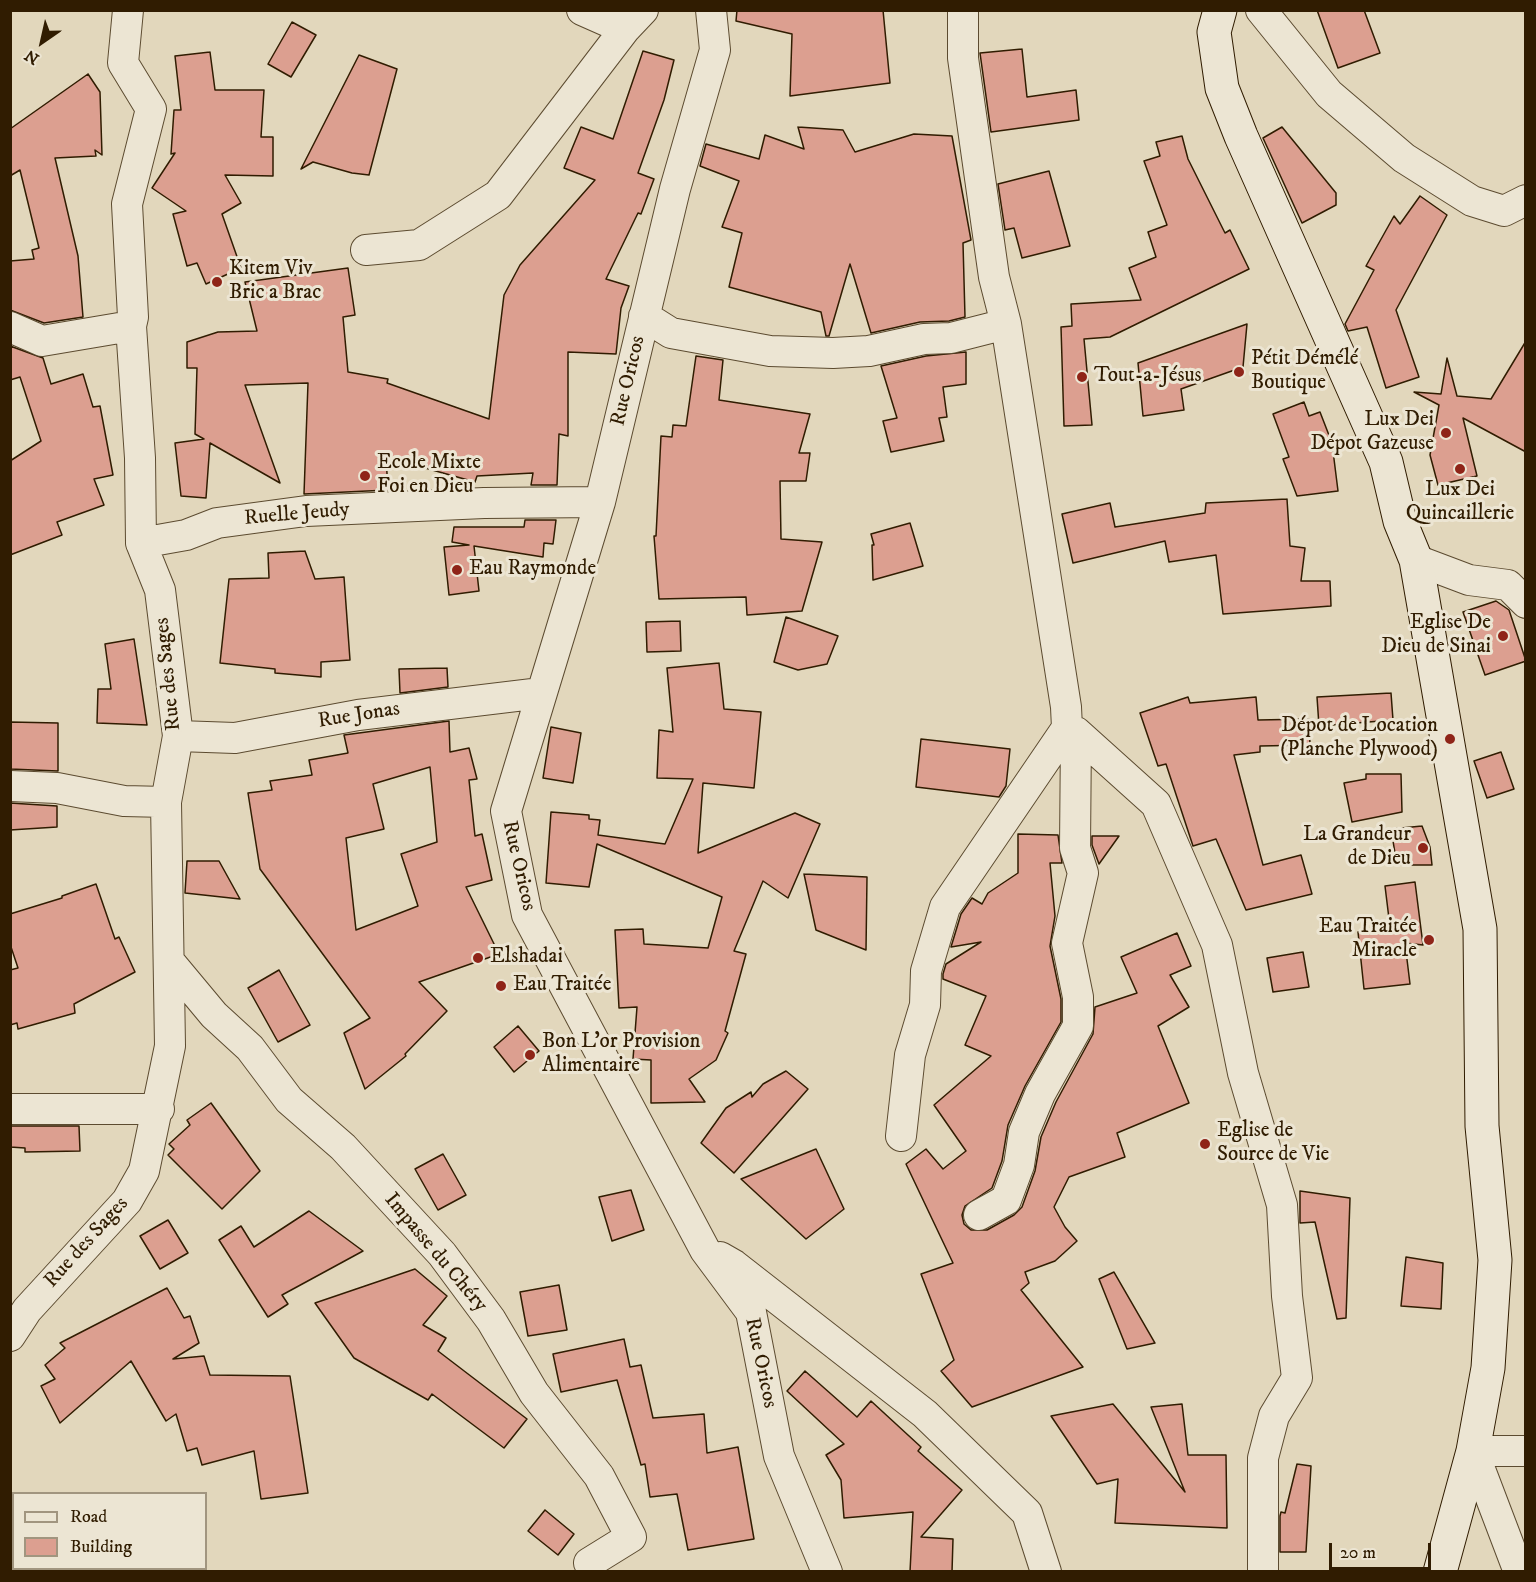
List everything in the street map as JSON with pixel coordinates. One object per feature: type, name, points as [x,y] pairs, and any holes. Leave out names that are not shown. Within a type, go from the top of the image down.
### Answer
[{"type":"street","name":"Rue des Sages","points":[[10,1336],[27,1310],[127,1201],[144,1170],[159,1109],[170,1046],[166,801],[178,736],[160,590],[141,543],[140,458],[131,326],[133,317],[127,204],[151,109],[123,63],[128,10]]},
{"type":"street","points":[[366,250],[419,245],[498,195],[634,20],[582,10]]},
{"type":"street","name":"Rue Oricos","points":[[711,10],[715,50],[675,189],[600,502],[506,811],[527,915],[705,1250],[751,1312],[780,1456],[827,1572]]},
{"type":"street","points":[[963,10],[963,58],[994,277],[1006,324],[1071,730],[1075,848],[1083,873],[1067,943],[1078,997],[1078,1026],[1040,1094],[1024,1132],[1019,1165],[1006,1200],[979,1215]]},
{"type":"street","points":[[1220,10],[1214,32],[1222,88],[1241,136],[1386,462],[1400,521],[1416,560],[1480,929],[1482,1126],[1495,1260],[1488,1368],[1473,1451],[1440,1572]]},
{"type":"street","points":[[1261,10],[1329,94],[1404,158],[1472,201],[1504,211],[1526,200]]},
{"type":"street","points":[[644,316],[671,333],[770,351],[833,353],[869,351],[924,339],[951,338],[1006,324]]},
{"type":"street","points":[[10,327],[42,341],[131,326]]},
{"type":"street","name":"Ruelle Jeudy","points":[[141,543],[186,536],[217,523],[306,511],[484,503],[600,502]]},
{"type":"street","points":[[1416,560],[1469,580],[1508,585],[1526,603]]},
{"type":"street","name":"Rue Jonas","points":[[178,736],[235,738],[358,715],[541,693]]},
{"type":"street","points":[[901,1137],[910,1055],[925,1005],[926,971],[945,907],[1071,730]]},
{"type":"street","points":[[1071,730],[1156,804],[1161,815],[1217,945],[1243,1073],[1282,1205],[1287,1296],[1297,1378],[1274,1416],[1263,1458],[1263,1572]]},
{"type":"street","points":[[10,786],[57,788],[124,801],[166,801]]},
{"type":"street","name":"Impasse du Chéry","points":[[169,961],[214,1016],[250,1048],[289,1100],[343,1147],[442,1254],[472,1291],[534,1393],[599,1476],[631,1537],[589,1563]]},
{"type":"street","points":[[10,1109],[159,1109]]},
{"type":"street","points":[[705,1250],[734,1265],[925,1414],[1027,1513],[1046,1572]]},
{"type":"street","points":[[1473,1451],[1526,1450]]},
{"type":"street","points":[[1473,1451],[1519,1572]]},
{"type":"building","points":[[737,10],[883,10],[890,83],[790,96],[792,34],[736,21]]},
{"type":"building","points":[[1317,10],[1364,10],[1380,53],[1338,68]]},
{"type":"building","points":[[292,22],[316,35],[291,77],[268,64]]},
{"type":"building","points":[[1022,49],[1027,97],[1076,90],[1079,120],[991,132],[980,53]]},
{"type":"building","points":[[643,51],[674,60],[664,100],[638,173],[654,179],[641,214],[638,213],[606,279],[629,286],[621,308],[616,354],[568,352],[568,436],[559,434],[557,485],[531,485],[533,473],[477,476],[475,482],[386,457],[388,490],[304,494],[308,383],[245,385],[280,483],[210,443],[206,498],[181,496],[175,443],[204,439],[195,434],[197,368],[187,368],[187,342],[218,332],[257,331],[245,282],[348,268],[355,315],[343,317],[348,372],[388,379],[387,383],[489,419],[504,295],[520,265],[595,180],[564,168],[581,127],[613,139]]},
{"type":"building","points":[[210,52],[215,90],[264,90],[261,137],[273,137],[273,176],[225,175],[241,203],[222,214],[241,268],[206,284],[197,263],[187,266],[173,214],[186,211],[152,188],[175,153],[171,154],[174,110],[181,110],[175,56]]},
{"type":"building","points":[[359,55],[397,69],[369,175],[352,173],[313,162],[301,169]]},
{"type":"building","points":[[88,74],[100,92],[102,155],[95,150],[96,156],[55,158],[78,256],[83,317],[44,323],[10,310],[10,261],[34,259],[32,250],[39,248],[20,170],[10,176],[10,129]]},
{"type":"building","points":[[798,127],[843,130],[855,152],[914,134],[952,136],[971,240],[963,243],[965,317],[949,321],[920,322],[871,333],[850,264],[829,336],[826,336],[821,312],[729,287],[742,233],[722,227],[739,181],[700,166],[706,144],[759,159],[765,135],[804,149]]},
{"type":"building","points":[[1282,127],[1336,193],[1336,205],[1302,223],[1263,138]]},
{"type":"building","points":[[1182,136],[1188,159],[1225,233],[1230,230],[1249,269],[1110,337],[1084,339],[1092,425],[1064,426],[1061,327],[1072,326],[1071,304],[1141,300],[1129,268],[1156,257],[1148,232],[1167,225],[1144,161],[1160,156],[1156,142]]},
{"type":"building","points":[[1049,171],[1070,246],[1022,258],[1014,228],[1005,230],[998,184]]},
{"type":"building","points":[[1420,196],[1447,215],[1396,310],[1419,377],[1386,388],[1367,327],[1348,331],[1345,324],[1374,270],[1366,266],[1394,216],[1400,224]]},
{"type":"building","points":[[1247,324],[1243,367],[1181,389],[1184,410],[1143,416],[1138,363]]},
{"type":"building","points":[[1526,341],[1526,452],[1463,418],[1477,476],[1438,485],[1430,455],[1439,405],[1414,392],[1441,394],[1447,358],[1457,396],[1491,399]]},
{"type":"building","points":[[10,346],[43,358],[51,384],[83,374],[93,407],[100,406],[113,475],[94,479],[104,505],[57,522],[62,535],[10,555],[10,461],[41,441],[20,377],[10,380]]},
{"type":"building","points":[[966,352],[966,384],[943,387],[947,417],[939,418],[944,441],[891,452],[883,421],[897,418],[881,366],[926,356]]},
{"type":"building","points":[[696,356],[723,360],[719,400],[810,414],[799,453],[810,453],[806,481],[780,481],[781,539],[822,542],[802,611],[747,615],[746,597],[659,599],[654,536],[656,536],[661,436],[672,437],[673,425],[686,426]]},
{"type":"building","points":[[1304,402],[1309,416],[1320,412],[1332,443],[1338,491],[1297,496],[1283,459],[1289,457],[1273,414]]},
{"type":"building","points":[[1287,499],[1290,546],[1305,548],[1301,581],[1330,581],[1331,606],[1223,614],[1216,555],[1169,562],[1165,541],[1073,563],[1062,514],[1110,503],[1115,527],[1205,513],[1206,503]]},
{"type":"building","points":[[525,520],[556,520],[553,544],[544,543],[543,557],[474,546],[479,591],[449,595],[444,547],[469,545],[452,542],[454,527],[524,527]]},
{"type":"building","points":[[910,523],[923,566],[873,580],[872,545],[874,545],[871,534]]},
{"type":"building","points":[[305,551],[315,579],[344,577],[350,660],[321,662],[321,677],[275,673],[275,669],[220,663],[229,579],[269,578],[268,553]]},
{"type":"building","points":[[1496,601],[1509,610],[1526,661],[1485,675],[1463,612]]},
{"type":"building","points":[[786,617],[838,636],[827,664],[798,670],[774,662]]},
{"type":"building","points":[[680,621],[681,651],[647,652],[646,622]]},
{"type":"building","points":[[134,639],[147,725],[97,723],[98,689],[111,689],[105,644]]},
{"type":"building","points":[[719,663],[724,709],[761,712],[754,788],[703,783],[698,853],[795,813],[820,824],[788,898],[763,881],[734,951],[746,954],[725,1031],[728,1033],[716,1060],[689,1079],[705,1102],[651,1103],[651,1060],[633,1059],[637,1007],[619,1008],[615,930],[643,929],[644,944],[708,948],[722,897],[597,844],[589,887],[546,883],[551,812],[589,815],[589,819],[600,820],[598,835],[665,844],[693,779],[657,778],[659,730],[673,732],[667,668]]},
{"type":"building","points":[[447,668],[448,687],[400,693],[399,669]]},
{"type":"building","points":[[1391,693],[1393,720],[1319,726],[1317,697]]},
{"type":"building","points":[[1188,697],[1190,703],[1256,697],[1258,720],[1309,719],[1310,745],[1260,746],[1260,752],[1234,755],[1263,865],[1301,855],[1312,894],[1246,910],[1216,839],[1193,846],[1166,764],[1158,766],[1140,713]]},
{"type":"building","points":[[449,721],[450,752],[469,748],[477,779],[469,780],[475,836],[482,834],[492,880],[466,887],[499,954],[419,982],[447,1011],[405,1054],[406,1056],[365,1089],[344,1033],[370,1018],[260,869],[248,793],[272,790],[270,781],[312,775],[309,760],[348,753],[344,735]],"holes":[[[430,767],[437,842],[401,854],[418,906],[356,930],[346,838],[384,829],[373,784]]]},
{"type":"building","points":[[10,722],[58,723],[58,771],[10,769]]},
{"type":"building","points":[[551,727],[581,733],[573,783],[543,778]]},
{"type":"building","points":[[921,739],[1010,749],[1006,786],[999,797],[916,787]]},
{"type":"building","points":[[1501,752],[1514,789],[1487,798],[1474,761]]},
{"type":"building","points":[[1366,774],[1401,774],[1402,812],[1352,822],[1344,783],[1366,779]]},
{"type":"building","points":[[10,803],[57,806],[57,827],[10,830]]},
{"type":"building","points":[[1422,826],[1430,847],[1432,865],[1397,865],[1391,829]]},
{"type":"building","points":[[1018,834],[1058,835],[1062,863],[1050,863],[1055,916],[1050,946],[1061,999],[1061,1022],[1025,1086],[1008,1125],[1002,1161],[992,1188],[965,1206],[962,1215],[964,1224],[971,1230],[987,1230],[1014,1215],[1022,1207],[1035,1171],[1041,1137],[1056,1102],[1093,1034],[1095,1007],[1137,993],[1121,957],[1177,933],[1191,966],[1170,975],[1189,1007],[1158,1026],[1189,1103],[1117,1133],[1125,1157],[1069,1177],[1054,1207],[1065,1227],[1077,1241],[1055,1261],[1025,1272],[1029,1283],[1021,1290],[1083,1367],[972,1407],[941,1371],[954,1360],[921,1274],[953,1263],[906,1164],[926,1149],[943,1169],[966,1151],[934,1105],[991,1056],[965,1045],[986,996],[943,979],[943,974],[946,964],[981,942],[951,947],[961,914],[972,898],[982,904],[988,893],[1018,873]]},
{"type":"building","points":[[1092,836],[1119,836],[1099,864],[1092,845]]},
{"type":"building","points":[[187,861],[219,861],[240,899],[185,893]]},
{"type":"building","points":[[804,874],[867,877],[866,950],[816,930]]},
{"type":"building","points":[[1415,882],[1423,945],[1405,943],[1410,984],[1364,989],[1358,932],[1390,927],[1385,886]]},
{"type":"building","points":[[96,884],[115,939],[119,937],[135,972],[74,1004],[75,1013],[18,1029],[17,1023],[10,1025],[10,970],[18,968],[10,944],[10,914],[62,898],[62,896]]},
{"type":"building","points":[[1303,952],[1309,987],[1273,992],[1267,958]]},
{"type":"building","points":[[279,970],[310,1025],[278,1042],[248,988]]},
{"type":"building","points":[[518,1026],[539,1051],[514,1072],[494,1047]]},
{"type":"building","points":[[786,1071],[808,1089],[734,1173],[701,1143],[726,1108],[751,1092],[752,1097],[763,1084]]},
{"type":"building","points":[[211,1103],[260,1171],[222,1209],[168,1155],[174,1149],[169,1144],[190,1125],[187,1120]]},
{"type":"building","points":[[10,1126],[79,1126],[80,1151],[25,1152],[25,1148],[10,1147]]},
{"type":"building","points":[[816,1149],[844,1209],[806,1239],[741,1179]]},
{"type":"building","points":[[443,1154],[466,1195],[438,1210],[415,1169]]},
{"type":"building","points":[[631,1190],[644,1230],[612,1241],[599,1197]]},
{"type":"building","points":[[1300,1191],[1350,1198],[1346,1318],[1337,1319],[1315,1222],[1300,1223]]},
{"type":"building","points":[[309,1211],[363,1251],[282,1295],[288,1304],[268,1317],[219,1240],[241,1226],[254,1247]]},
{"type":"building","points":[[168,1220],[188,1253],[160,1269],[140,1236]]},
{"type":"building","points":[[1406,1257],[1443,1263],[1441,1309],[1401,1306]]},
{"type":"building","points":[[415,1269],[447,1296],[423,1325],[446,1338],[438,1351],[527,1419],[504,1448],[432,1394],[428,1400],[354,1358],[315,1303]]},
{"type":"building","points":[[1114,1272],[1155,1343],[1127,1349],[1099,1279]]},
{"type":"building","points":[[559,1285],[567,1330],[528,1336],[520,1292]]},
{"type":"building","points":[[167,1288],[184,1318],[190,1316],[199,1343],[173,1359],[204,1356],[210,1375],[290,1376],[308,1493],[261,1499],[254,1451],[202,1465],[197,1448],[187,1451],[176,1414],[166,1421],[131,1361],[60,1423],[41,1386],[55,1379],[45,1365],[65,1348],[60,1343]]},
{"type":"building","points":[[624,1339],[630,1367],[641,1365],[653,1418],[704,1414],[707,1453],[738,1447],[754,1539],[688,1550],[677,1494],[650,1497],[645,1464],[641,1465],[617,1380],[561,1392],[553,1354]]},
{"type":"building","points":[[805,1371],[857,1417],[871,1401],[921,1447],[918,1451],[962,1490],[921,1537],[953,1539],[952,1572],[910,1572],[913,1512],[844,1518],[841,1480],[826,1455],[844,1444],[787,1391]]},
{"type":"building","points":[[1113,1404],[1185,1492],[1151,1407],[1182,1404],[1188,1455],[1226,1455],[1227,1528],[1115,1523],[1118,1479],[1097,1484],[1051,1416]]},
{"type":"building","points":[[1297,1464],[1311,1466],[1306,1552],[1280,1552],[1280,1516],[1281,1512],[1285,1513]]},
{"type":"building","points":[[545,1510],[574,1534],[558,1555],[528,1531]]},
{"type":"place","name":"Kitem Viv Bric a Brac","points":[[217,282]]},
{"type":"place","name":"Pétit Démélé Boutique","points":[[1239,372]]},
{"type":"place","name":"Tout-a-Jésus","points":[[1082,377]]},
{"type":"place","name":"Lux Dei Dépot Gazeuse","points":[[1446,433]]},
{"type":"place","name":"Lux Dei Quincaillerie","points":[[1460,469]]},
{"type":"place","name":"Ecole Mixte Foi en Dieu","points":[[365,476]]},
{"type":"place","name":"Eau Raymonde","points":[[457,570]]},
{"type":"place","name":"Eglise De Dieu de Sinai","points":[[1503,636]]},
{"type":"place","name":"Dépot de Location (Planche Plywood)","points":[[1450,739]]},
{"type":"place","name":"La Grandeur de Dieu","points":[[1423,848]]},
{"type":"place","name":"Eau Traitée Miracle","points":[[1429,940]]},
{"type":"place","name":"Elshadai","points":[[478,958]]},
{"type":"place","name":"Eau Traitée","points":[[501,986]]},
{"type":"place","name":"Bon L'or Provision Alimentaire","points":[[530,1055]]},
{"type":"place","name":"Eglise de Source de Vie","points":[[1205,1144]]}]
